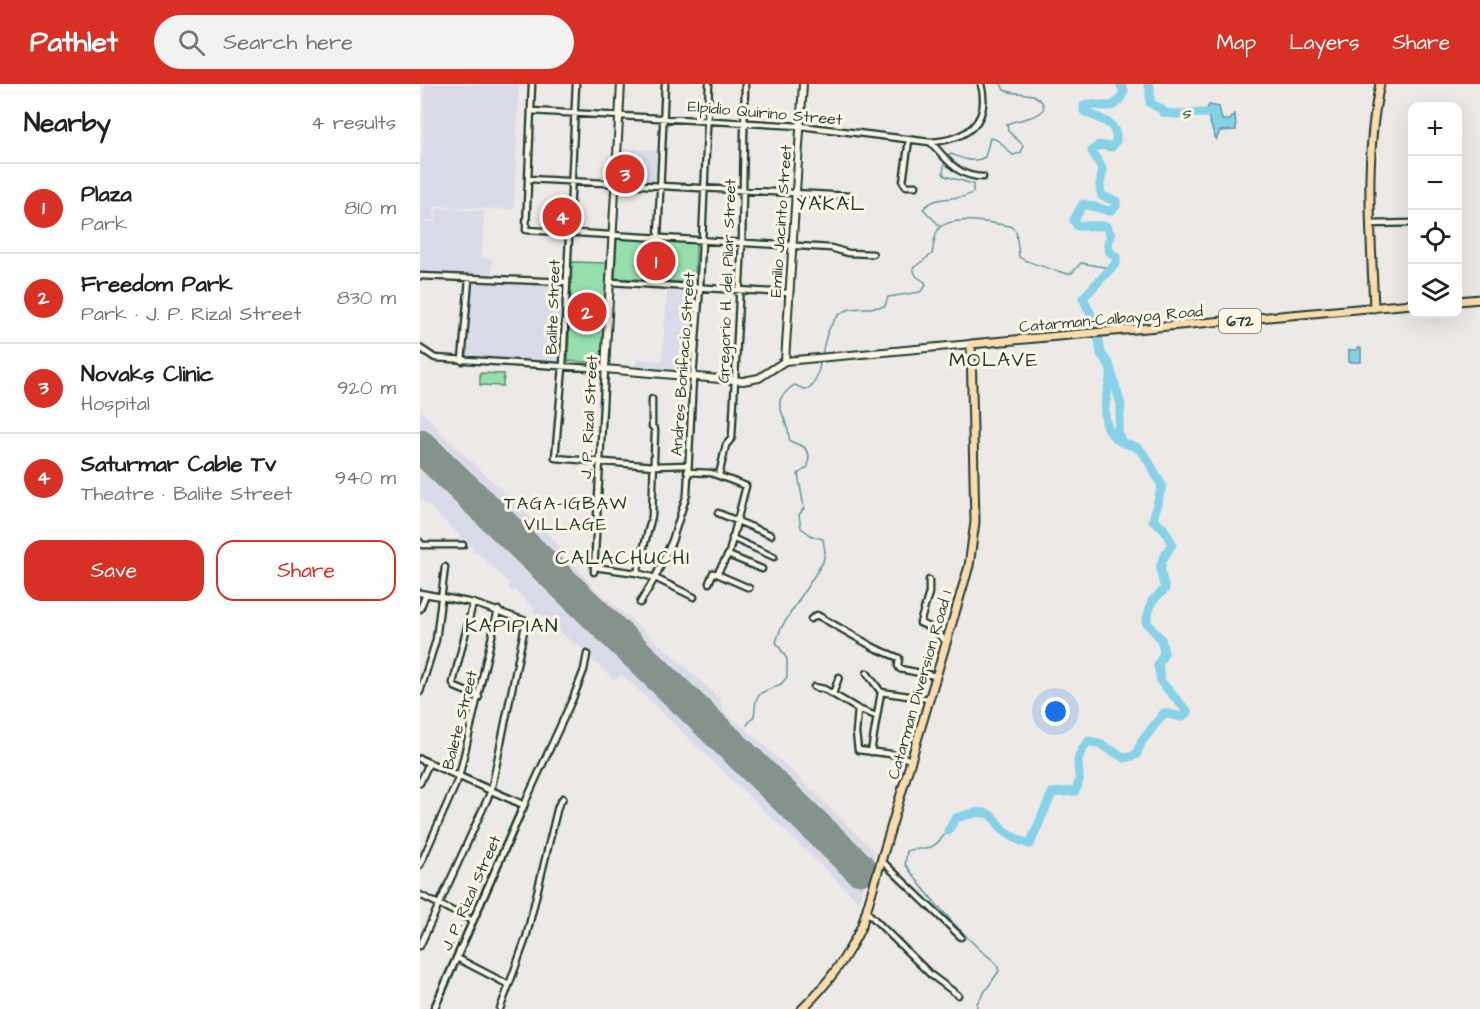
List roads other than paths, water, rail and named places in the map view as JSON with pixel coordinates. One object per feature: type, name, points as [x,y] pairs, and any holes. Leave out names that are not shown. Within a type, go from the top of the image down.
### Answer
[{"type":"main road","name":"J. P. Rizal Street","points":[[605,369],[621,84]]},
{"type":"main road","name":"Emilio Jacinto Street","points":[[785,361],[803,84]]},
{"type":"main road","points":[[1374,308],[1371,146],[1373,116],[1380,84]]},
{"type":"main road","points":[[1462,301],[1480,299]]},
{"type":"main road","name":"Catarman-Calbayog Road","points":[[785,361],[1408,305]]},
{"type":"main road","name":"Catarman Diversion Road 1","points":[[802,1009],[831,978],[849,953],[866,911],[969,566],[975,522],[971,344]]},
{"type":"main road","name":"672","points":[[605,369],[735,381],[759,378],[785,361]]},
{"type":"street","points":[[532,84],[526,230],[792,245],[873,254]]},
{"type":"street","name":"Balite Street","points":[[576,84],[563,367],[555,458],[600,461]]},
{"type":"street","points":[[658,237],[665,84]]},
{"type":"street","name":"Andres Bonifacio Street","points":[[640,603],[655,578],[672,541],[687,494],[703,240],[709,84]]},
{"type":"street","name":"Gregorio H. del Pilar Street","points":[[719,476],[726,445],[732,438],[742,242],[745,84]]},
{"type":"street","name":"Elpidio Quirino Street","points":[[531,111],[801,126],[930,142],[957,138],[969,131],[982,113],[985,99],[981,84]]},
{"type":"street","points":[[909,140],[903,182],[906,186],[916,186]]},
{"type":"street","points":[[930,142],[955,169],[964,174],[983,177]]},
{"type":"street","points":[[528,179],[850,196]]},
{"type":"street","points":[[1371,224],[1408,223]]},
{"type":"street","points":[[420,276],[566,282]]},
{"type":"street","points":[[462,361],[469,279]]},
{"type":"street","points":[[610,282],[789,293]]},
{"type":"street","name":"672","points":[[420,348],[435,358],[605,369]]},
{"type":"street","name":"J. P. Rizal Street","points":[[605,369],[594,569],[638,573]]},
{"type":"street","points":[[651,399],[652,426],[655,429],[652,516],[638,573],[655,578],[694,597]]},
{"type":"street","points":[[600,461],[654,466],[688,465]]},
{"type":"street","points":[[687,472],[711,473],[746,486],[739,520],[728,555],[717,574]]},
{"type":"street","points":[[718,513],[771,535]]},
{"type":"street","points":[[732,538],[774,557]]},
{"type":"street","points":[[420,543],[422,545],[463,545]]},
{"type":"street","points":[[728,555],[762,569]]},
{"type":"street","points":[[420,692],[436,640],[445,567]]},
{"type":"street","points":[[709,583],[713,573],[749,588]]},
{"type":"street","points":[[928,580],[928,593],[920,623],[934,629],[946,643]]},
{"type":"street","points":[[420,609],[423,593],[473,603],[526,621],[490,791],[420,946]]},
{"type":"street","points":[[473,603],[453,683],[455,687],[479,697]]},
{"type":"street","name":"Balete Street","points":[[420,865],[459,777],[498,610]]},
{"type":"street","points":[[811,619],[817,615],[875,648],[898,658],[900,669],[936,676]]},
{"type":"street","name":"J. P. Rizal Street","points":[[434,1009],[573,698],[584,670],[587,654]]},
{"type":"street","points":[[867,673],[881,692],[929,699]]},
{"type":"street","points":[[833,694],[839,678]]},
{"type":"street","points":[[814,687],[876,716]]},
{"type":"street","points":[[871,752],[881,692]]},
{"type":"street","points":[[858,709],[856,733],[858,750],[891,754],[912,760]]},
{"type":"street","points":[[420,759],[524,805]]},
{"type":"street","points":[[420,783],[429,763]]},
{"type":"street","points":[[500,1009],[526,938],[558,806],[563,798]]},
{"type":"street","points":[[882,861],[961,937]]},
{"type":"street","points":[[420,896],[473,921]]},
{"type":"street","points":[[866,911],[931,975],[958,995]]},
{"type":"street","points":[[457,958],[509,985]]},
{"type":"water","points":[[1209,105],[1219,107],[1222,120],[1230,120],[1235,114],[1236,130],[1220,131],[1216,140],[1208,116],[1205,114]]},
{"type":"water","points":[[1361,348],[1361,362],[1349,362],[1349,350],[1357,350]]},
{"type":"waterway","points":[[947,156],[951,154],[968,160],[981,159],[985,157],[990,138],[1000,142],[1013,155],[1021,153],[1023,145],[1008,131],[1007,124],[1032,117],[1044,107],[1041,101],[1033,95],[1004,90],[1001,84]]},
{"type":"waterway","points":[[1120,84],[1124,91],[1121,98],[1113,105],[1087,104],[1084,106],[1084,111],[1106,122],[1116,134],[1116,141],[1112,147],[1099,145],[1092,151],[1102,170],[1100,187],[1102,196],[1116,201],[1116,206],[1110,211],[1083,204],[1074,220],[1077,226],[1106,226],[1111,235],[1108,243],[1109,251],[1116,257],[1116,263],[1083,298],[1097,327],[1101,354],[1109,364],[1121,405],[1118,431],[1121,442]]},
{"type":"waterway","name":"s","points":[[1148,84],[1150,103],[1163,112],[1207,113]]},
{"type":"waterway","points":[[940,226],[923,209],[936,201],[962,197],[973,192],[973,184],[945,176],[943,173],[945,160]]},
{"type":"waterway","points":[[746,193],[777,194]]},
{"type":"waterway","points":[[822,355],[830,327],[838,315],[844,311],[885,306],[888,297],[920,292],[926,286],[925,282],[916,276],[913,268],[932,254],[936,232],[947,223],[975,221],[1010,226],[1016,231],[1019,257],[1067,274],[1072,273],[1081,263],[1110,268]]},
{"type":"waterway","points":[[747,725],[754,716],[756,700],[761,693],[781,684],[787,677],[787,659],[776,642],[781,628],[823,562],[825,552],[823,539],[812,536],[801,528],[799,515],[804,508],[798,474],[808,467],[809,455],[804,447],[790,441],[780,408],[780,400],[794,385],[808,389],[814,383],[821,359]]},
{"type":"waterway","points":[[948,831],[956,818],[972,813],[985,813],[991,815],[1008,833],[1030,844],[1052,793],[1075,791],[1079,779],[1079,756],[1089,741],[1102,745],[1125,758],[1136,755],[1142,741],[1164,713],[1181,717],[1188,712],[1161,682],[1158,665],[1164,653],[1161,639],[1146,622],[1152,601],[1165,589],[1161,565],[1172,544],[1164,529],[1153,520],[1162,485],[1143,453],[1122,442],[1109,429],[1105,402],[1111,375]]},
{"type":"waterway","points":[[948,831],[930,847],[907,851],[905,864],[948,918],[998,967],[999,971],[977,1003],[977,1009]]},
{"type":"place","name":"Novaks Clinic","points":[[625,174]]},
{"type":"place","name":"Saturmar Cable Tv","points":[[562,217]]},
{"type":"place","name":"Plaza","points":[[656,261]]},
{"type":"place","name":"Freedom Park","points":[[587,312]]},
{"type":"district","name":"YAKAL","points":[[831,204]]},
{"type":"district","name":"MOLAVE","points":[[994,360]]},
{"type":"district","name":"TAGA-IGBAW VILLAGE","points":[[566,513]]},
{"type":"district","name":"CALACHUCHI","points":[[623,558]]},
{"type":"district","name":"KAPIPIAN","points":[[512,626]]}]
